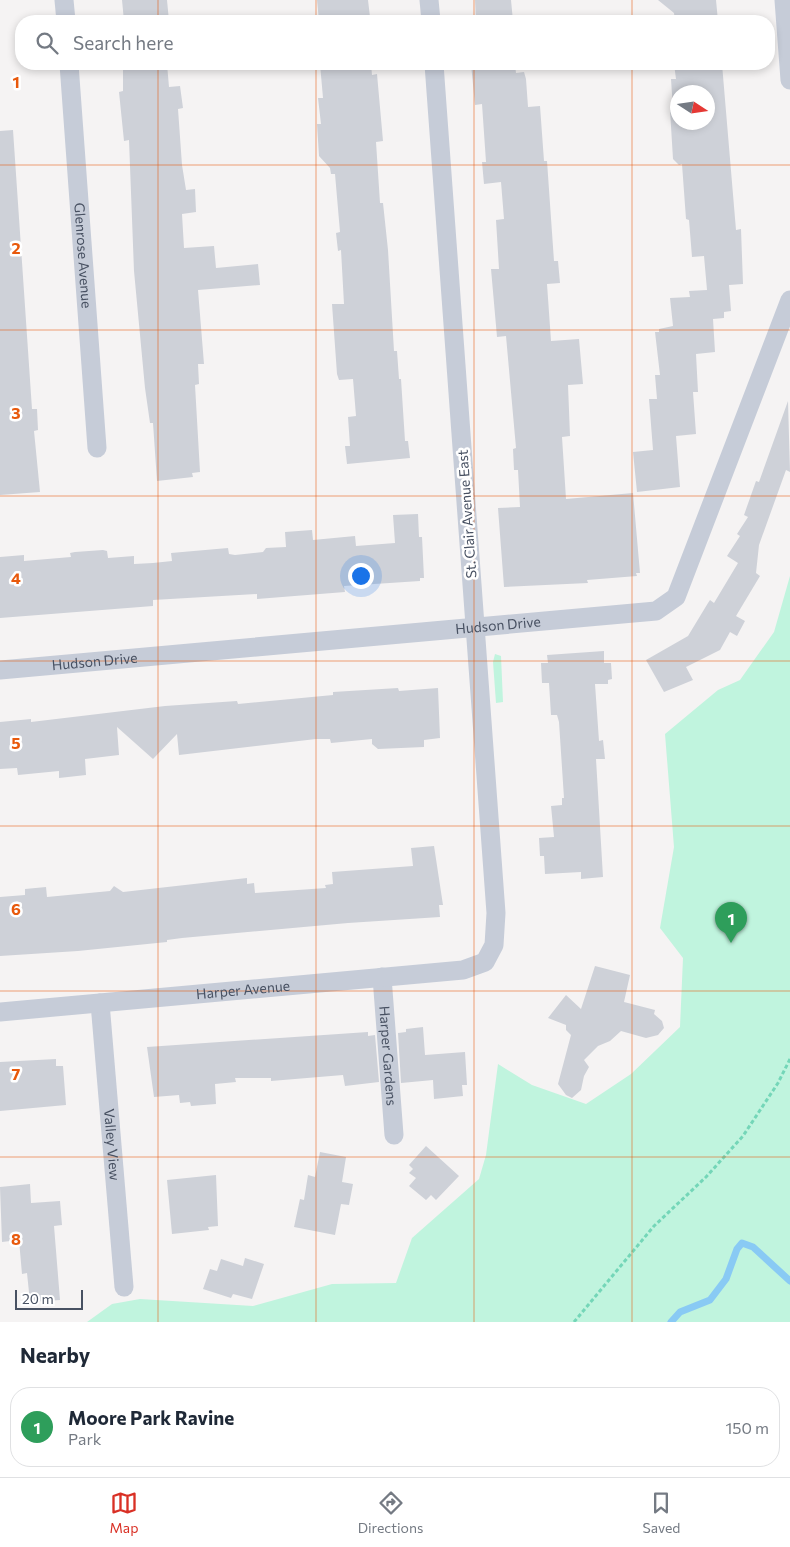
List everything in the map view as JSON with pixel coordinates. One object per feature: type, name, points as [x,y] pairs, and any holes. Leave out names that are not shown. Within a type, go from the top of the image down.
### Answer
[{"type":"street","points":[[64,0],[65,15]]},
{"type":"street","points":[[429,0],[430,15]]},
{"type":"street","points":[[784,0],[790,80]]},
{"type":"street","name":"Glenrose Avenue","points":[[69,70],[97,448]]},
{"type":"street","name":"St. Clair Avenue East","points":[[434,70],[496,924],[494,945],[485,962]]},
{"type":"street","name":"Hudson Drive","points":[[0,670],[656,611],[676,597],[790,300]]},
{"type":"street","name":"Harper Avenue","points":[[0,1012],[463,970],[485,962]]},
{"type":"street","name":"Harper Gardens","points":[[382,977],[394,1135]]},
{"type":"street","name":"Valley View","points":[[100,1003],[124,1287]]},
{"type":"path","points":[[574,1322],[654,1226],[706,1177],[742,1136],[778,1083],[790,1059]]},
{"type":"green space","points":[[790,576],[790,1322],[87,1322],[112,1304],[140,1299],[253,1306],[332,1284],[396,1283],[412,1238],[479,1179],[486,1155],[498,1064],[532,1085],[586,1104],[631,1074],[680,1027],[683,958],[660,928],[674,847],[665,734],[718,690],[740,680],[774,632]]},
{"type":"green space","points":[[495,654],[501,656],[503,702],[496,703],[493,662]]},
{"type":"building","points":[[122,0],[167,0],[168,15],[123,15]]},
{"type":"building","points":[[317,0],[368,0],[370,15],[318,15]]},
{"type":"building","points":[[475,0],[511,0],[512,15],[476,15]]},
{"type":"building","points":[[658,0],[716,0],[717,15],[674,15]]},
{"type":"building","points":[[123,70],[168,70],[169,87],[180,86],[183,108],[178,109],[182,165],[186,190],[195,189],[196,212],[182,214],[184,248],[214,246],[216,268],[258,264],[260,285],[198,290],[204,364],[198,364],[199,384],[195,385],[200,472],[192,473],[193,477],[157,481],[153,423],[150,423],[145,388],[134,271],[129,140],[124,141],[119,92],[123,91]]},
{"type":"building","points":[[321,70],[372,70],[372,75],[377,74],[383,141],[376,142],[380,203],[383,203],[388,250],[394,351],[397,351],[399,379],[401,379],[405,441],[408,441],[410,458],[347,464],[345,446],[350,446],[348,417],[356,416],[353,379],[339,380],[337,374],[332,304],[344,304],[341,250],[338,251],[336,233],[340,232],[335,174],[331,174],[330,168],[319,156],[317,124],[321,124],[318,98],[323,98]]},
{"type":"building","points":[[472,70],[516,70],[516,73],[524,72],[528,107],[540,106],[544,161],[547,161],[554,261],[558,261],[560,283],[547,284],[551,341],[579,339],[583,384],[568,385],[570,436],[562,437],[566,499],[633,493],[640,573],[636,573],[637,576],[587,580],[588,583],[504,587],[498,508],[520,507],[518,470],[514,470],[513,449],[516,448],[506,336],[497,337],[491,269],[499,269],[496,220],[504,219],[501,182],[484,184],[482,162],[486,162],[482,104],[475,105]]},
{"type":"building","points":[[675,70],[723,70],[736,230],[741,229],[743,284],[729,285],[731,311],[724,312],[724,318],[713,319],[715,352],[696,354],[698,392],[693,392],[696,434],[676,436],[680,487],[637,492],[633,452],[653,450],[649,399],[657,399],[655,375],[660,375],[655,332],[659,332],[659,329],[673,326],[670,298],[690,297],[689,291],[707,290],[704,256],[692,257],[689,220],[686,219],[682,164],[679,165],[673,159],[671,130],[715,130],[715,85],[671,85],[671,79],[676,79]]},
{"type":"building","points":[[13,130],[32,409],[37,409],[38,430],[34,431],[40,492],[0,495],[0,131]]},
{"type":"building","points":[[788,401],[790,472],[786,470],[759,545],[756,573],[760,576],[736,616],[745,621],[737,636],[730,632],[720,650],[686,667],[693,680],[664,692],[646,660],[688,636],[710,600],[714,603],[738,563],[727,556],[740,536],[737,534],[748,517],[744,515],[756,481],[759,482]]},
{"type":"building","points":[[418,514],[419,537],[422,537],[424,578],[420,578],[420,581],[344,586],[345,592],[257,599],[257,594],[153,600],[153,606],[0,618],[0,557],[24,555],[24,561],[71,557],[70,553],[103,550],[107,551],[108,558],[134,556],[134,564],[153,563],[172,561],[171,553],[228,548],[229,554],[235,555],[263,552],[266,548],[286,547],[285,532],[312,530],[313,540],[355,536],[356,546],[395,543],[393,515]]},
{"type":"building","points":[[604,651],[604,663],[611,663],[612,679],[608,680],[608,684],[595,684],[599,741],[603,740],[605,759],[596,759],[603,877],[581,879],[581,872],[545,874],[544,856],[540,856],[539,838],[554,837],[551,806],[562,805],[562,798],[564,798],[559,722],[557,715],[551,715],[549,683],[542,683],[541,663],[548,663],[547,655]]},
{"type":"building","points":[[398,688],[399,691],[438,688],[440,738],[424,740],[424,747],[378,749],[372,744],[372,739],[331,743],[330,739],[316,739],[179,755],[177,734],[153,759],[117,727],[119,755],[85,759],[86,775],[59,778],[59,771],[18,775],[17,768],[0,769],[0,722],[31,719],[31,722],[165,706],[237,701],[238,704],[333,695],[333,692]]},
{"type":"building","points":[[434,846],[443,905],[439,905],[440,917],[348,923],[182,938],[167,940],[167,942],[78,951],[0,956],[0,897],[25,895],[25,889],[46,887],[47,897],[110,891],[114,886],[123,892],[247,878],[247,884],[254,883],[255,893],[326,888],[325,885],[333,884],[332,872],[413,866],[411,848]]},
{"type":"building","points":[[595,966],[630,975],[624,1002],[655,1010],[654,1014],[662,1021],[664,1028],[658,1035],[646,1038],[621,1031],[610,1041],[598,1046],[584,1060],[589,1067],[584,1076],[581,1090],[572,1098],[566,1095],[558,1084],[571,1035],[566,1030],[566,1025],[548,1018],[566,995],[581,1009]]},
{"type":"building","points":[[423,1027],[425,1055],[465,1052],[467,1085],[462,1085],[463,1096],[434,1099],[433,1080],[401,1083],[398,1033],[406,1032],[406,1029]]},
{"type":"building","points":[[368,1032],[368,1036],[375,1035],[379,1082],[345,1086],[343,1075],[271,1081],[271,1078],[235,1078],[236,1082],[215,1084],[216,1104],[191,1106],[190,1102],[180,1103],[179,1095],[154,1097],[147,1047]]},
{"type":"building","points":[[56,1059],[56,1066],[63,1066],[66,1105],[0,1111],[0,1062]]},
{"type":"building","points":[[426,1146],[459,1176],[436,1200],[431,1195],[426,1200],[409,1186],[416,1178],[409,1173],[413,1169],[409,1165]]},
{"type":"building","points":[[320,1152],[346,1157],[342,1182],[353,1184],[349,1205],[341,1204],[335,1235],[294,1227],[300,1199],[304,1200],[308,1175],[315,1177]]},
{"type":"building","points":[[216,1175],[218,1226],[208,1227],[209,1230],[172,1234],[167,1180]]},
{"type":"building","points":[[30,1184],[31,1203],[60,1201],[62,1225],[54,1226],[60,1300],[30,1302],[27,1273],[22,1274],[19,1240],[2,1242],[0,1187]]},
{"type":"building","points":[[245,1258],[264,1264],[252,1299],[233,1294],[231,1298],[203,1289],[210,1269],[217,1271],[221,1259],[243,1266]]},
{"type":"waterway","points":[[671,1322],[680,1312],[710,1300],[726,1279],[737,1249],[742,1243],[753,1247],[790,1281]]},
{"type":"place","name":"Moore Park Ravine","points":[[731,943]]}]
